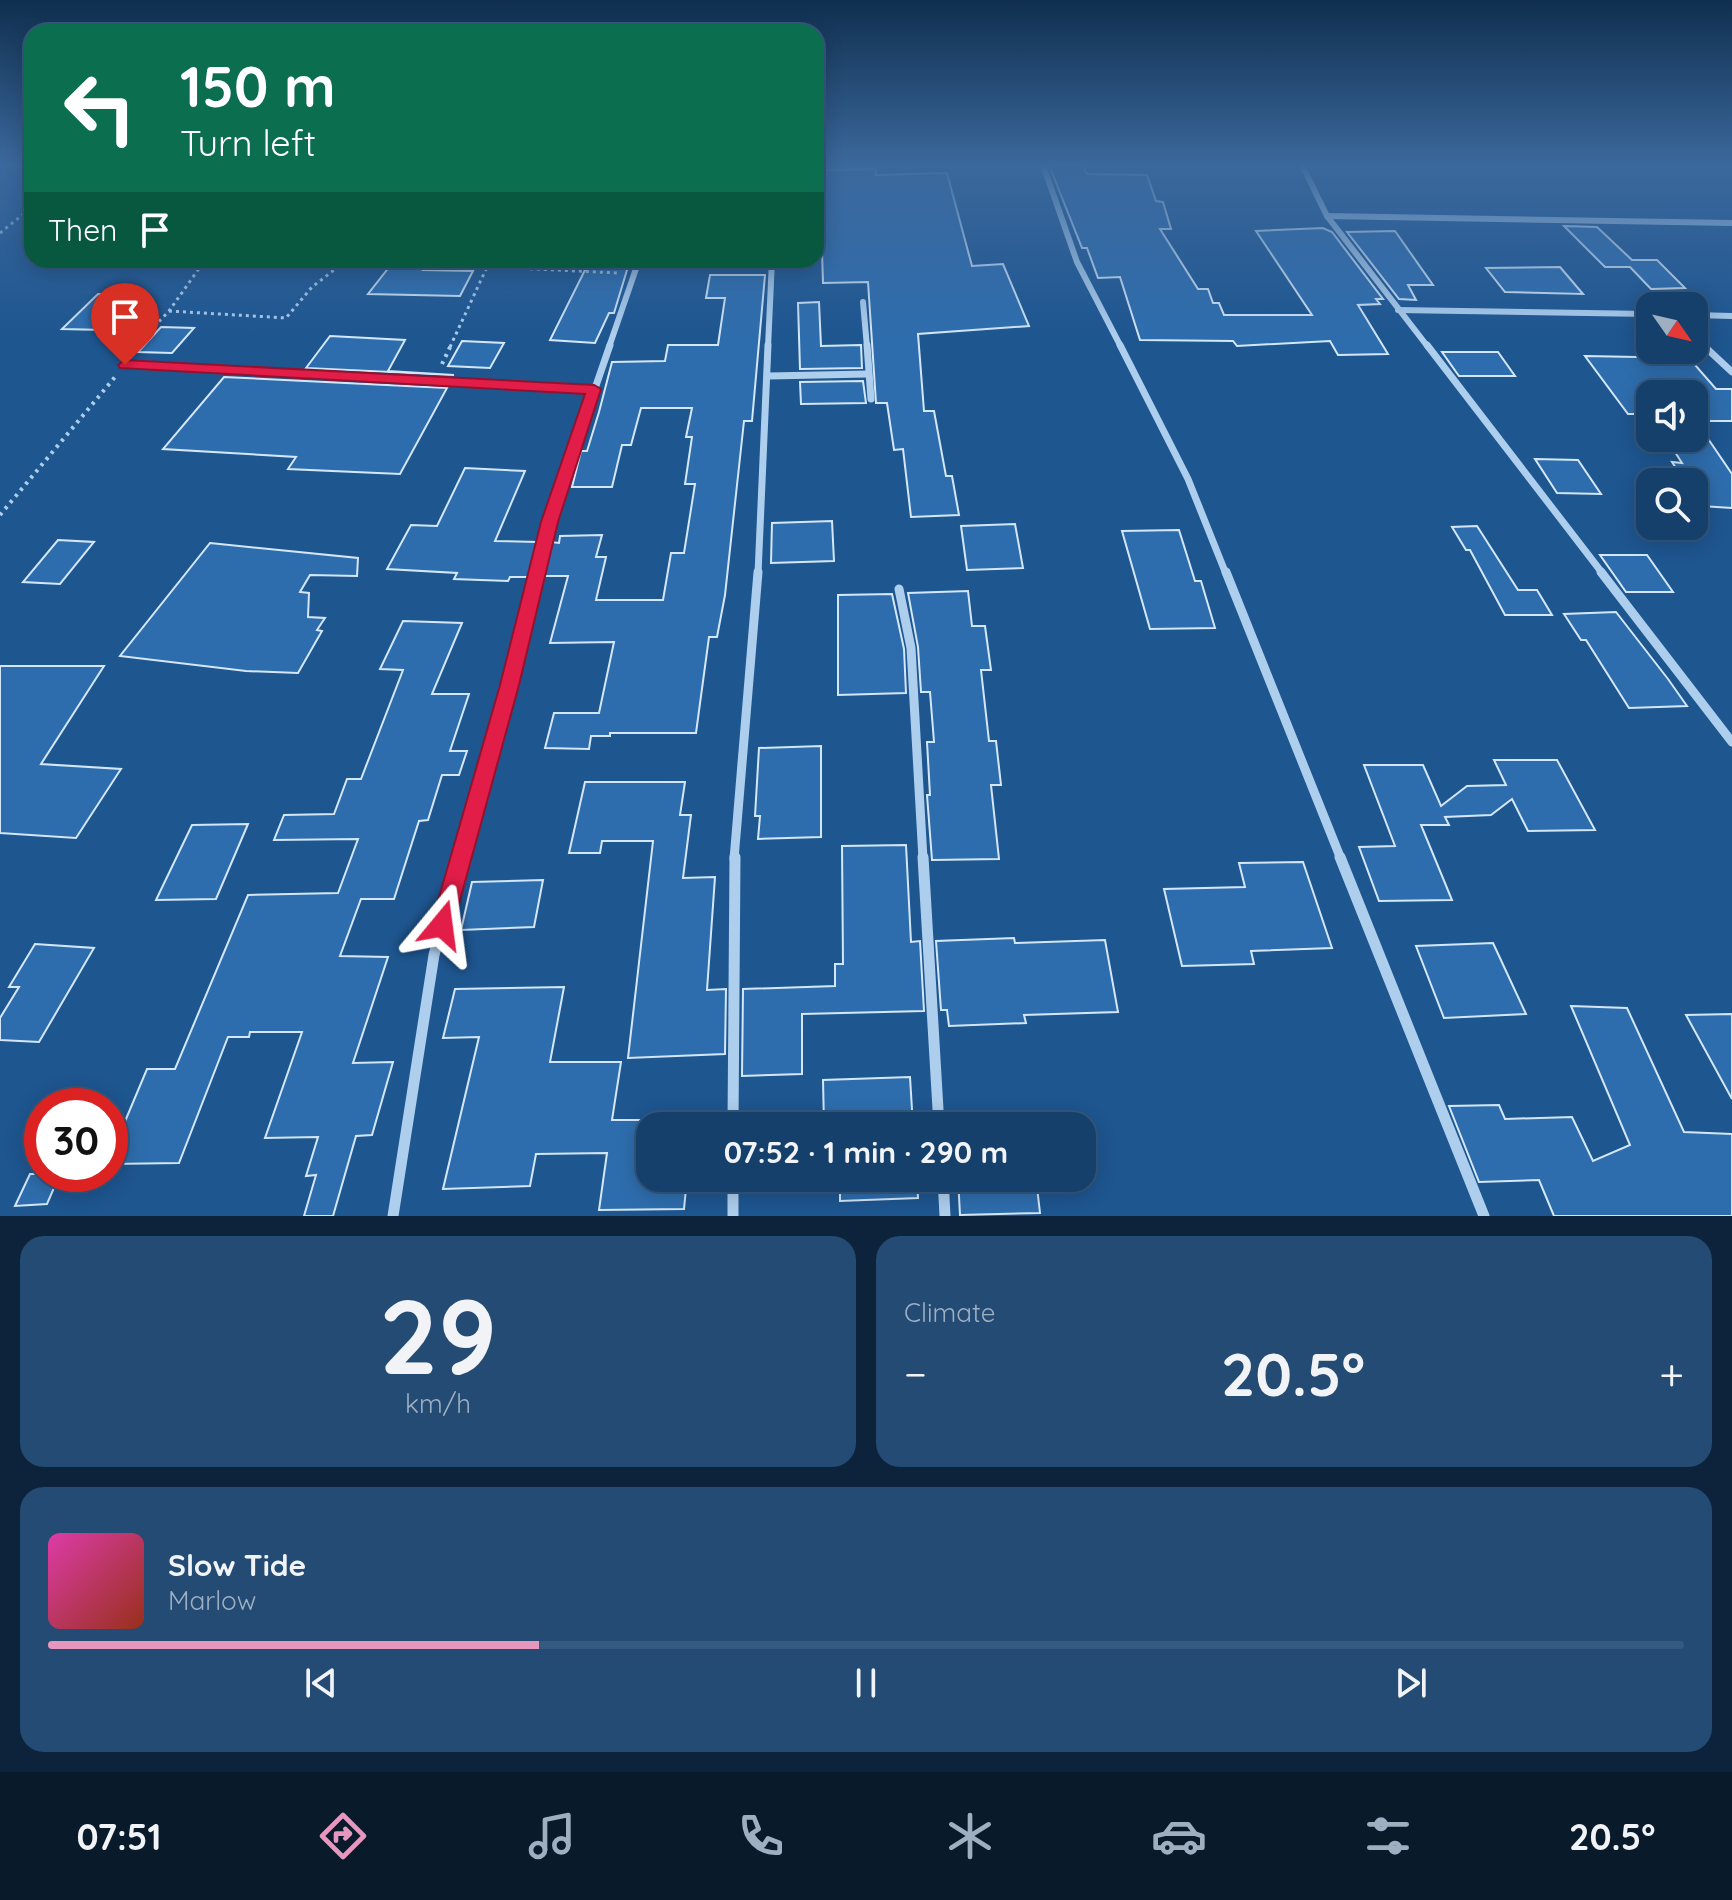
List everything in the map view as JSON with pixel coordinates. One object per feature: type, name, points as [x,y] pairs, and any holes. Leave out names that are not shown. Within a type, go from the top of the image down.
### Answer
[{"type":"street","points":[[1063,222],[1077,262],[1188,479],[1484,1216]]},
{"type":"street","points":[[1331,222],[1732,742]]},
{"type":"street","points":[[1659,222],[1732,223]]},
{"type":"street","points":[[393,1216],[434,955],[510,685],[549,522],[637,268]]},
{"type":"street","points":[[733,1112],[733,875],[757,606],[772,268]]},
{"type":"street","points":[[863,302],[871,399]]},
{"type":"street","points":[[1398,310],[1636,314]]},
{"type":"street","points":[[1708,315],[1732,316]]},
{"type":"street","points":[[1708,350],[1732,372]]},
{"type":"street","points":[[125,365],[594,389]]},
{"type":"street","points":[[769,376],[867,374]]},
{"type":"street","points":[[899,589],[911,648],[938,1112]]},
{"type":"street","points":[[733,1192],[733,1216]]},
{"type":"street","points":[[944,1192],[945,1216]]},
{"type":"path","points":[[0,515],[125,365],[138,341],[169,311],[199,268]]},
{"type":"path","points":[[169,311],[286,318],[312,287],[337,268]]},
{"type":"path","points":[[432,383],[463,326],[487,268]]},
{"type":"path","points":[[508,268],[635,274]]},
{"type":"building","points":[[824,222],[960,222],[972,266],[1003,264],[1029,326],[918,334],[924,411],[934,411],[946,476],[952,476],[959,515],[911,517],[903,449],[894,450],[887,403],[876,403],[868,282],[823,283]]},
{"type":"building","points":[[1072,222],[1169,222],[1171,229],[1160,229],[1198,289],[1208,289],[1213,303],[1219,303],[1224,315],[1312,315],[1256,231],[1323,228],[1332,232],[1383,299],[1376,299],[1380,304],[1358,305],[1388,354],[1338,355],[1330,341],[1237,346],[1233,341],[1140,340],[1120,277],[1098,278],[1087,248],[1082,248]]},
{"type":"building","points":[[1564,226],[1597,227],[1632,260],[1657,260],[1685,288],[1651,289],[1630,267],[1605,267]]},
{"type":"building","points":[[1395,231],[1433,285],[1408,285],[1416,300],[1399,299],[1347,232]]},
{"type":"building","points":[[1560,267],[1583,294],[1505,292],[1486,268]]},
{"type":"building","points":[[388,268],[473,271],[460,296],[368,294]]},
{"type":"building","points":[[586,268],[628,268],[614,313],[609,313],[595,343],[550,340]]},
{"type":"building","points":[[710,275],[765,275],[752,421],[744,421],[725,595],[717,637],[709,637],[696,733],[610,733],[610,736],[591,736],[589,749],[545,748],[554,713],[599,713],[614,642],[550,643],[568,576],[544,576],[551,542],[559,543],[560,536],[602,535],[596,557],[606,557],[596,600],[663,600],[671,553],[684,553],[695,484],[685,484],[692,437],[686,437],[692,408],[641,408],[631,445],[622,445],[612,487],[572,487],[581,451],[587,451],[612,362],[665,361],[668,345],[718,345],[725,298],[706,298]]},
{"type":"building","points":[[98,294],[140,296],[105,330],[62,329]]},
{"type":"building","points":[[819,302],[821,346],[861,345],[862,368],[800,369],[798,303]]},
{"type":"building","points":[[161,327],[194,328],[172,353],[138,352]]},
{"type":"building","points":[[330,336],[405,340],[388,371],[454,375],[306,368]]},
{"type":"building","points":[[462,341],[504,343],[490,368],[448,366]]},
{"type":"building","points":[[1442,352],[1498,352],[1515,376],[1459,376]]},
{"type":"building","points":[[1585,356],[1636,357],[1636,364],[1694,364],[1716,389],[1732,389],[1732,421],[1708,421],[1708,380],[1636,380],[1636,414],[1628,414]]},
{"type":"building","points":[[224,377],[447,388],[400,474],[288,469],[296,457],[163,449]]},
{"type":"building","points":[[863,381],[866,403],[801,404],[800,382]]},
{"type":"building","points":[[1708,439],[1732,474],[1732,508],[1708,506],[1708,468],[1676,468],[1672,462],[1682,463],[1675,452],[1708,452]]},
{"type":"building","points":[[1535,459],[1578,460],[1601,494],[1557,493]]},
{"type":"building","points":[[465,468],[525,471],[495,541],[537,542],[528,577],[510,577],[508,581],[454,579],[457,573],[387,569],[411,525],[437,526]]},
{"type":"building","points":[[832,521],[834,561],[771,563],[772,523]]},
{"type":"building","points":[[1015,524],[1023,568],[967,570],[961,526]]},
{"type":"building","points":[[1477,526],[1518,590],[1537,590],[1552,615],[1505,615],[1470,550],[1466,550],[1452,527]]},
{"type":"building","points":[[1179,530],[1195,581],[1201,581],[1215,628],[1150,629],[1122,531]]},
{"type":"building","points":[[58,540],[94,542],[60,584],[23,582]]},
{"type":"building","points":[[210,543],[358,558],[357,576],[310,575],[300,592],[309,593],[308,617],[325,618],[317,630],[322,631],[298,673],[246,671],[120,656]]},
{"type":"building","points":[[1600,555],[1647,555],[1673,592],[1626,592]]},
{"type":"building","points":[[968,591],[972,626],[985,626],[991,670],[981,670],[989,741],[996,741],[1001,785],[991,785],[999,859],[932,860],[927,795],[930,795],[927,742],[934,742],[930,692],[921,692],[918,647],[908,593]]},
{"type":"building","points":[[892,594],[904,649],[906,693],[838,695],[838,595]]},
{"type":"building","points":[[1616,612],[1687,706],[1629,708],[1586,640],[1581,640],[1564,614]]},
{"type":"building","points":[[403,621],[462,623],[432,694],[469,694],[450,751],[467,751],[459,775],[442,775],[428,820],[419,821],[394,899],[361,899],[340,956],[388,957],[353,1063],[393,1062],[372,1135],[356,1136],[333,1216],[304,1216],[316,1175],[306,1176],[318,1137],[265,1138],[302,1032],[250,1032],[249,1037],[228,1037],[179,1163],[128,1164],[128,1114],[147,1069],[175,1069],[248,895],[338,893],[358,839],[274,840],[284,815],[334,814],[347,779],[361,779],[403,670],[380,669]]},
{"type":"building","points":[[0,666],[104,666],[41,764],[121,769],[76,838],[0,833]]},
{"type":"building","points":[[821,746],[821,837],[758,839],[760,816],[755,816],[759,748]]},
{"type":"building","points":[[1494,760],[1557,760],[1595,830],[1528,831],[1512,799],[1491,815],[1445,817],[1449,825],[1421,825],[1452,900],[1379,901],[1359,847],[1395,846],[1364,765],[1423,765],[1441,806],[1467,786],[1506,785]]},
{"type":"building","points":[[585,782],[685,782],[680,815],[691,815],[683,878],[715,877],[707,990],[726,989],[725,1054],[628,1058],[653,841],[602,841],[600,853],[569,853]]},
{"type":"building","points":[[248,824],[216,899],[156,900],[192,825]]},
{"type":"building","points":[[906,845],[911,942],[920,941],[924,1011],[802,1014],[802,1074],[742,1076],[743,989],[835,986],[835,964],[843,964],[842,846]]},
{"type":"building","points":[[1303,862],[1332,948],[1251,951],[1254,964],[1182,966],[1164,889],[1245,887],[1239,863]]},
{"type":"building","points":[[543,880],[534,927],[461,930],[472,882]]},
{"type":"building","points":[[1014,938],[1015,943],[1105,940],[1118,1012],[1024,1015],[1026,1023],[949,1026],[947,1010],[941,1010],[936,941]]},
{"type":"building","points":[[1493,943],[1526,1014],[1444,1018],[1416,946]]},
{"type":"building","points":[[35,944],[94,948],[39,1042],[0,1040],[0,1018],[19,987],[9,987]]},
{"type":"building","points":[[564,987],[550,1062],[621,1062],[612,1120],[636,1120],[636,1192],[686,1192],[684,1209],[599,1210],[607,1153],[536,1154],[530,1186],[443,1189],[479,1037],[443,1038],[455,989]]},
{"type":"building","points":[[1571,1006],[1627,1008],[1684,1132],[1732,1134],[1732,1216],[1554,1216],[1539,1180],[1479,1182],[1449,1106],[1499,1105],[1505,1119],[1572,1117],[1593,1161],[1630,1145]]},
{"type":"building","points":[[1732,1014],[1732,1099],[1686,1015]]},
{"type":"building","points":[[910,1077],[912,1112],[824,1112],[823,1080]]},
{"type":"building","points":[[24,1187],[24,1192],[52,1192],[47,1204],[15,1206]]},
{"type":"building","points":[[840,1192],[918,1192],[918,1198],[840,1201]]},
{"type":"building","points":[[959,1192],[1038,1192],[1040,1213],[960,1215]]},
{"type":"route","points":[[125,365],[594,389],[549,522],[510,685],[442,925]]}]
